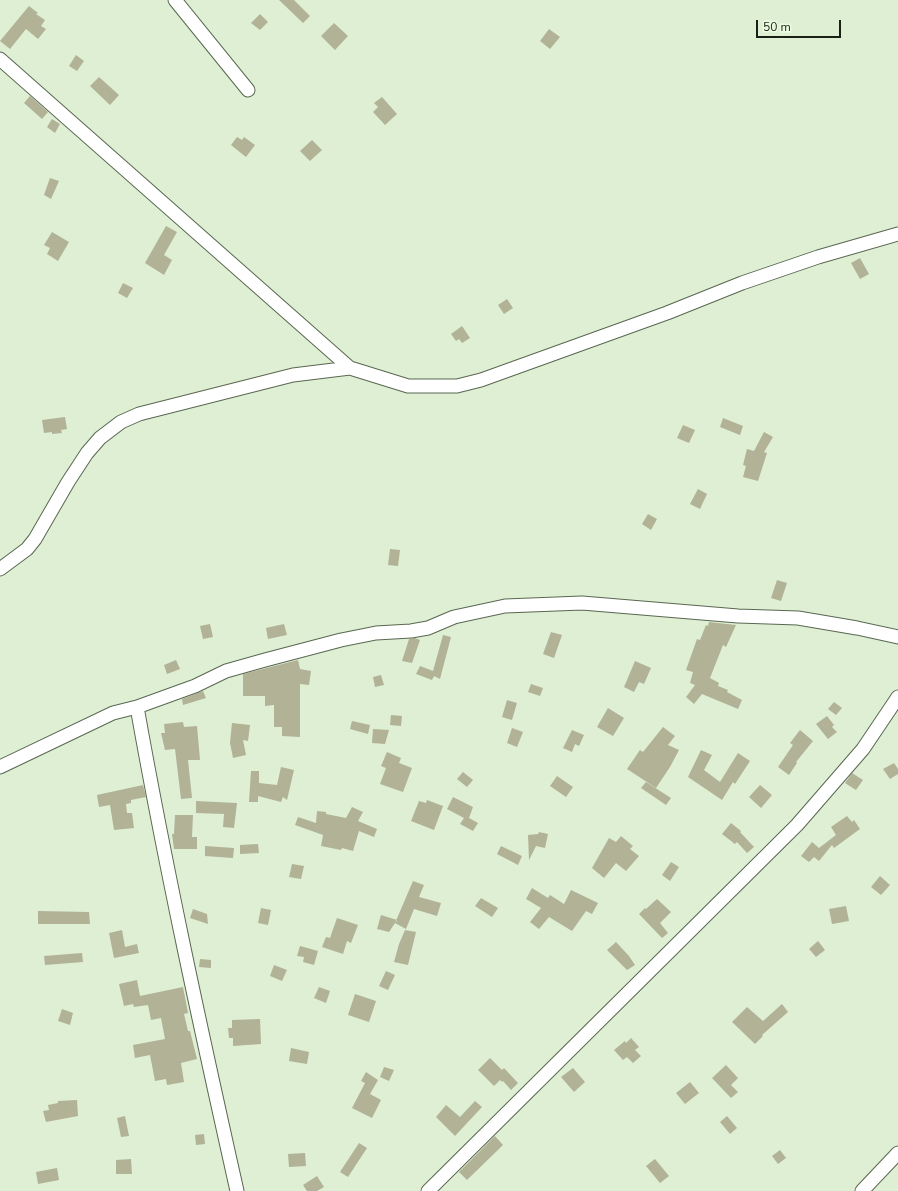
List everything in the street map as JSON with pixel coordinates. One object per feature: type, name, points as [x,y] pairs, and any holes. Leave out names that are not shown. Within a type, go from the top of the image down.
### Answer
[{"type":"street","points":[[175,0],[248,90]]},
{"type":"street","points":[[0,59],[350,368],[408,386],[457,386],[482,380],[667,313],[742,283],[818,257],[898,234]]},
{"type":"street","points":[[0,569],[27,549],[35,539],[68,482],[87,453],[100,438],[121,422],[139,414],[293,375],[350,368]]},
{"type":"street","points":[[0,767],[113,713],[137,707],[195,686],[226,671],[341,640],[376,633],[411,631],[428,628],[454,617],[505,606],[582,603],[731,616],[798,618],[857,628],[898,638]]},
{"type":"street","points":[[428,1191],[797,826],[863,749],[898,697]]},
{"type":"street","points":[[137,707],[154,807],[181,938],[237,1191]]},
{"type":"street","points":[[862,1191],[898,1153]]},
{"type":"building","points":[[279,0],[294,0],[310,16],[303,23]]},
{"type":"building","points":[[29,6],[38,13],[36,14],[45,20],[41,26],[46,29],[38,39],[26,29],[10,49],[0,41]]},
{"type":"building","points":[[260,14],[268,22],[260,30],[251,23]]},
{"type":"building","points":[[334,23],[348,36],[335,50],[321,36]]},
{"type":"building","points":[[549,29],[560,37],[550,49],[540,41]]},
{"type":"building","points":[[76,55],[84,61],[77,71],[69,66]]},
{"type":"building","points":[[99,77],[119,95],[110,105],[90,86]]},
{"type":"building","points":[[30,96],[48,112],[42,119],[24,103]]},
{"type":"building","points":[[382,97],[397,114],[385,125],[373,112],[378,107],[374,103]]},
{"type":"building","points":[[52,119],[60,124],[55,133],[47,127]]},
{"type":"building","points":[[237,137],[242,140],[244,137],[255,145],[246,157],[231,145]]},
{"type":"building","points":[[312,140],[322,150],[310,161],[300,151]]},
{"type":"building","points":[[50,178],[59,181],[51,199],[44,195]]},
{"type":"building","points":[[166,226],[177,232],[164,255],[172,260],[164,275],[145,263]]},
{"type":"building","points":[[52,232],[69,242],[58,261],[47,254],[50,248],[44,245]]},
{"type":"building","points":[[860,258],[869,274],[860,279],[851,263]]},
{"type":"building","points":[[123,283],[133,288],[127,298],[118,293]]},
{"type":"building","points":[[507,299],[513,308],[504,314],[498,305]]},
{"type":"building","points":[[462,326],[470,338],[462,343],[459,339],[456,341],[451,334]]},
{"type":"building","points":[[65,417],[67,429],[61,430],[62,433],[44,433],[42,420]]},
{"type":"building","points":[[723,418],[743,426],[740,435],[720,427]]},
{"type":"building","points":[[683,425],[695,430],[689,443],[677,438]]},
{"type":"building","points":[[764,432],[773,437],[764,452],[767,453],[758,481],[743,477],[746,466],[743,465],[747,449],[754,451]]},
{"type":"building","points":[[698,489],[707,494],[700,509],[690,504]]},
{"type":"building","points":[[648,514],[657,519],[651,530],[642,524]]},
{"type":"building","points":[[390,549],[400,550],[398,566],[388,565]]},
{"type":"building","points":[[777,580],[787,583],[781,601],[771,598]]},
{"type":"building","points":[[709,622],[736,625],[726,647],[723,645],[710,678],[719,683],[718,686],[728,690],[727,692],[742,700],[738,709],[702,694],[694,704],[686,697],[695,685],[690,683],[693,672],[686,670],[697,639],[700,640],[706,625],[708,626]]},
{"type":"building","points":[[210,624],[213,637],[203,639],[200,626]]},
{"type":"building","points":[[284,624],[287,635],[268,639],[266,628]]},
{"type":"building","points":[[551,632],[562,635],[554,658],[543,654]]},
{"type":"building","points":[[443,635],[451,637],[440,679],[434,676],[432,680],[416,674],[420,666],[433,671]]},
{"type":"building","points":[[415,638],[420,640],[412,663],[402,661],[409,639]]},
{"type":"building","points":[[176,660],[180,669],[167,674],[164,665]]},
{"type":"building","points":[[298,660],[300,669],[311,671],[309,685],[300,684],[300,737],[282,736],[282,727],[274,727],[274,705],[265,706],[265,696],[243,696],[243,674]]},
{"type":"building","points":[[635,661],[651,668],[644,684],[639,682],[634,692],[624,687]]},
{"type":"building","points":[[381,675],[384,685],[375,687],[373,677]]},
{"type":"building","points":[[531,684],[543,688],[540,696],[528,692]]},
{"type":"building","points":[[203,691],[206,698],[183,705],[182,699]]},
{"type":"building","points":[[507,700],[517,703],[512,720],[502,717]]},
{"type":"building","points":[[834,702],[842,708],[836,715],[828,709]]},
{"type":"building","points":[[608,708],[624,718],[613,736],[597,727]]},
{"type":"building","points":[[391,715],[402,716],[401,726],[390,725]]},
{"type":"building","points":[[827,716],[834,725],[832,727],[837,732],[828,739],[816,724]]},
{"type":"building","points":[[352,721],[370,725],[368,734],[350,729]]},
{"type":"building","points":[[183,722],[184,727],[197,726],[200,760],[188,760],[192,798],[181,799],[175,749],[165,750],[161,733],[165,733],[164,724]]},
{"type":"building","points":[[232,723],[250,725],[248,741],[243,740],[246,755],[233,758],[230,743]]},
{"type":"building","points":[[663,727],[675,736],[668,745],[679,750],[656,788],[627,769],[640,750],[643,752]]},
{"type":"building","points":[[512,728],[523,732],[517,747],[507,743]]},
{"type":"building","points":[[373,729],[389,730],[385,744],[372,743]]},
{"type":"building","points":[[572,730],[584,735],[579,746],[575,744],[572,752],[563,748]]},
{"type":"building","points":[[800,730],[813,741],[796,762],[797,763],[789,775],[778,767],[793,745],[790,743]]},
{"type":"building","points":[[701,750],[712,755],[704,770],[720,782],[738,753],[750,761],[735,784],[733,782],[722,800],[688,777]]},
{"type":"building","points":[[387,752],[401,758],[399,763],[412,768],[403,792],[380,784],[386,768],[381,766]]},
{"type":"building","points":[[894,763],[898,769],[898,774],[890,779],[883,769]]},
{"type":"building","points":[[281,767],[294,770],[287,800],[283,797],[281,802],[258,796],[258,802],[249,802],[251,771],[259,771],[259,783],[277,785]]},
{"type":"building","points":[[463,772],[473,780],[467,787],[457,779]]},
{"type":"building","points":[[852,773],[863,780],[856,790],[845,783]]},
{"type":"building","points":[[557,776],[573,787],[566,797],[550,786]]},
{"type":"building","points":[[646,782],[671,798],[666,805],[641,788]]},
{"type":"building","points":[[143,785],[146,797],[131,800],[131,803],[126,804],[127,813],[132,813],[134,828],[114,830],[110,805],[99,807],[97,795]]},
{"type":"building","points":[[760,785],[772,795],[761,808],[749,797]]},
{"type":"building","points":[[453,797],[473,807],[469,818],[478,823],[473,831],[460,824],[464,818],[447,809]]},
{"type":"building","points":[[427,800],[443,806],[434,830],[411,821],[419,801],[426,803]]},
{"type":"building","points":[[196,801],[237,803],[234,828],[223,827],[224,814],[196,813]]},
{"type":"building","points":[[352,807],[363,812],[358,821],[377,829],[374,837],[359,831],[353,851],[342,848],[341,850],[321,846],[323,835],[295,825],[298,817],[316,823],[317,811],[346,818]]},
{"type":"building","points":[[175,815],[193,815],[192,837],[197,837],[197,849],[174,849],[172,834],[174,834]]},
{"type":"building","points":[[847,816],[852,822],[854,820],[860,829],[834,848],[832,845],[819,861],[814,857],[809,862],[801,856],[812,842],[819,848],[836,835],[831,827]]},
{"type":"building","points":[[731,823],[741,831],[740,832],[754,847],[747,853],[737,842],[735,844],[722,834]]},
{"type":"building","points":[[539,832],[548,834],[545,848],[536,846],[529,860],[528,835],[538,834]]},
{"type":"building","points":[[621,836],[633,846],[630,849],[639,856],[626,871],[616,863],[604,878],[592,868],[609,838],[616,842]]},
{"type":"building","points":[[258,844],[259,853],[240,854],[240,845]]},
{"type":"building","points":[[205,846],[234,848],[233,858],[205,856]]},
{"type":"building","points":[[501,846],[522,856],[518,865],[497,854]]},
{"type":"building","points":[[671,862],[679,867],[670,881],[662,875]]},
{"type":"building","points":[[292,864],[304,866],[301,879],[289,877]]},
{"type":"building","points":[[880,876],[890,885],[881,895],[871,887]]},
{"type":"building","points":[[413,881],[424,885],[419,897],[441,903],[437,916],[414,909],[406,929],[395,923]]},
{"type":"building","points":[[532,888],[548,898],[550,895],[564,904],[571,890],[598,903],[592,914],[586,911],[572,931],[549,917],[539,929],[530,922],[541,908],[526,899]]},
{"type":"building","points":[[481,898],[498,908],[492,917],[475,906]]},
{"type":"building","points":[[657,899],[671,912],[660,923],[668,933],[662,938],[639,914]]},
{"type":"building","points":[[846,906],[849,921],[832,924],[829,909]]},
{"type":"building","points":[[261,908],[271,910],[268,925],[258,923]]},
{"type":"building","points":[[193,909],[207,914],[208,924],[190,918]]},
{"type":"building","points":[[38,911],[89,912],[90,924],[38,924]]},
{"type":"building","points":[[381,915],[397,920],[389,932],[377,929]]},
{"type":"building","points":[[337,918],[358,925],[351,943],[347,941],[343,954],[322,947],[326,937],[330,938]]},
{"type":"building","points":[[122,930],[125,947],[137,944],[139,953],[114,958],[109,933]]},
{"type":"building","points":[[405,930],[416,932],[408,965],[394,962]]},
{"type":"building","points":[[818,941],[825,950],[816,957],[809,949]]},
{"type":"building","points":[[616,942],[635,965],[627,970],[607,950]]},
{"type":"building","points":[[300,946],[318,951],[314,965],[303,962],[304,957],[297,956]]},
{"type":"building","points":[[82,953],[83,962],[45,965],[44,956]]},
{"type":"building","points":[[200,959],[211,960],[211,968],[199,967]]},
{"type":"building","points":[[274,965],[287,970],[282,981],[270,976]]},
{"type":"building","points":[[386,971],[395,975],[388,990],[379,986]]},
{"type":"building","points":[[137,980],[140,996],[183,987],[188,1013],[184,1014],[197,1059],[181,1063],[184,1082],[167,1085],[166,1079],[155,1081],[150,1055],[135,1058],[133,1045],[165,1039],[161,1018],[151,1020],[148,1005],[134,1007],[133,1004],[124,1006],[119,984]]},
{"type":"building","points":[[319,987],[330,991],[326,1003],[314,998]]},
{"type":"building","points":[[355,994],[376,1001],[369,1022],[348,1015]]},
{"type":"building","points":[[782,1004],[788,1012],[762,1035],[763,1036],[755,1044],[732,1022],[747,1007],[763,1021]]},
{"type":"building","points":[[62,1009],[73,1013],[70,1025],[58,1021]]},
{"type":"building","points":[[260,1019],[261,1044],[233,1046],[233,1038],[229,1038],[228,1028],[232,1028],[232,1020]]},
{"type":"building","points":[[631,1038],[639,1047],[635,1050],[641,1056],[633,1063],[627,1057],[623,1060],[614,1050],[625,1041],[626,1043]]},
{"type":"building","points":[[291,1048],[309,1052],[307,1064],[289,1061]]},
{"type":"building","points":[[490,1058],[502,1070],[504,1068],[518,1083],[511,1090],[503,1081],[502,1082],[500,1080],[494,1086],[478,1070]]},
{"type":"building","points":[[726,1065],[738,1078],[731,1085],[738,1092],[731,1098],[712,1078]]},
{"type":"building","points":[[384,1067],[394,1070],[389,1081],[380,1077]]},
{"type":"building","points":[[573,1068],[585,1082],[574,1092],[561,1077]]},
{"type":"building","points":[[366,1072],[378,1080],[370,1094],[381,1100],[372,1118],[352,1108],[365,1083],[361,1081]]},
{"type":"building","points":[[690,1082],[699,1093],[685,1104],[676,1093]]},
{"type":"building","points":[[77,1100],[78,1116],[46,1122],[43,1111],[49,1110],[48,1105],[58,1103],[58,1101]]},
{"type":"building","points":[[475,1101],[482,1107],[455,1136],[436,1117],[446,1105],[460,1117]]},
{"type":"building","points":[[125,1116],[129,1136],[121,1137],[117,1118]]},
{"type":"building","points":[[727,1116],[737,1128],[730,1134],[720,1122]]},
{"type":"building","points":[[204,1134],[205,1144],[196,1145],[195,1135]]},
{"type":"building","points":[[495,1136],[503,1145],[467,1180],[459,1172]]},
{"type":"building","points":[[359,1143],[367,1148],[348,1177],[340,1172]]},
{"type":"building","points":[[780,1150],[786,1158],[778,1164],[772,1156]]},
{"type":"building","points":[[305,1153],[306,1166],[289,1167],[288,1154]]},
{"type":"building","points":[[131,1159],[132,1174],[116,1174],[116,1160]]},
{"type":"building","points":[[655,1159],[669,1176],[660,1183],[646,1166]]},
{"type":"building","points":[[57,1168],[59,1180],[38,1184],[36,1172]]},
{"type":"building","points":[[317,1176],[324,1187],[317,1191],[307,1191],[303,1185]]}]
